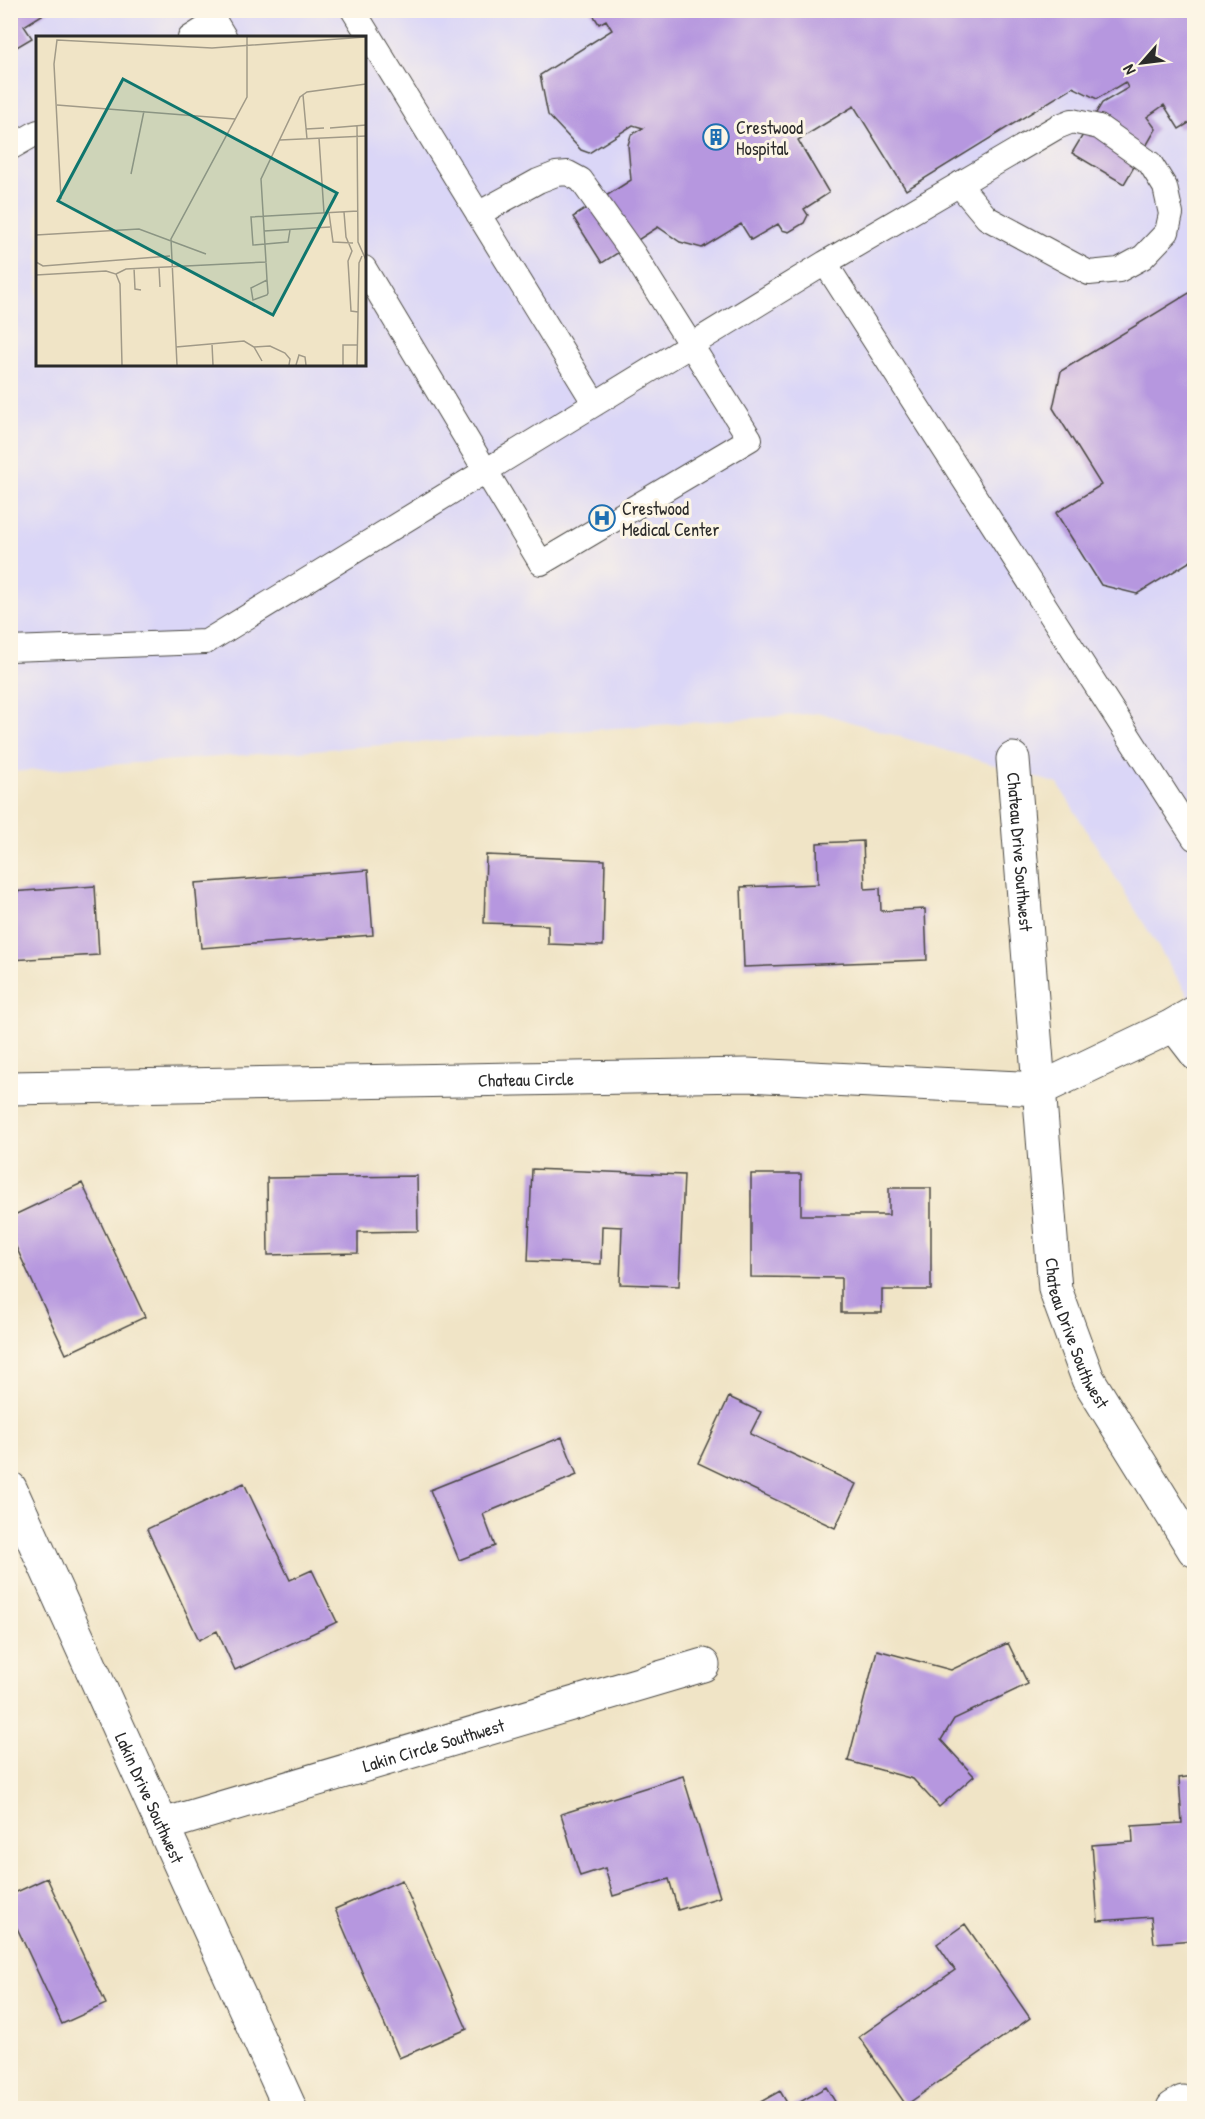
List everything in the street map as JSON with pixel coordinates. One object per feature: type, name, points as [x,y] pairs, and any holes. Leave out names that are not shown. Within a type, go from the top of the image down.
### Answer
[{"type":"street","name":"Chateau Drive Southwest","points":[[1013,759],[1055,1288],[1088,1379],[1194,1550]]},
{"type":"street","points":[[1040,1089],[1182,1020]]},
{"type":"street","name":"Chateau Circle","points":[[10,1088],[747,1075],[1040,1089]]},
{"type":"street","name":"Lakin Drive Southwest","points":[[10,1488],[290,2109]]},
{"type":"street","name":"Lakin Circle Southwest","points":[[163,1825],[703,1665]]},
{"type":"lane","points":[[354,10],[595,405]]},
{"type":"lane","points":[[193,36],[216,23]]},
{"type":"lane","points":[[10,649],[206,642],[825,263],[1056,127],[1072,122],[1099,127],[1150,163],[1165,187],[1171,214],[1167,232],[1143,257],[1119,270],[1089,273],[987,218],[966,193],[961,183]]},
{"type":"lane","points":[[10,148],[36,133]]},
{"type":"lane","points":[[366,271],[541,563],[750,439],[633,253],[581,180],[568,173],[556,174],[538,181],[478,214]]},
{"type":"lane","points":[[825,263],[1194,838]]},
{"type":"lane","points":[[1182,1020],[1194,1058]]},
{"type":"shaded area","name":"Crestwood Medical Center","points":[[11,11],[1194,11],[1194,1005],[1058,784],[821,713],[11,772]]},
{"type":"building","points":[[10,10],[50,10],[24,26],[32,38],[10,51]]},
{"type":"building","name":"Crestwood Hospital","points":[[590,10],[1194,10],[1194,120],[1179,129],[1164,105],[1147,117],[1156,129],[1124,184],[1072,153],[1102,103],[1128,88],[1125,82],[1097,99],[1073,87],[906,190],[854,106],[798,140],[829,193],[804,209],[808,215],[804,223],[789,232],[782,230],[778,224],[751,240],[741,224],[702,248],[680,242],[658,227],[602,263],[573,217],[631,180],[628,145],[631,135],[643,128],[633,125],[589,153],[581,150],[548,115],[540,75],[612,30],[606,20],[599,24]]},
{"type":"building","points":[[1194,290],[1194,559],[1137,594],[1101,585],[1056,513],[1101,485],[1053,408],[1061,371]]},
{"type":"building","points":[[863,841],[865,889],[880,888],[881,911],[925,909],[927,960],[744,967],[741,887],[818,884],[817,843]]},
{"type":"building","points":[[486,855],[605,860],[603,946],[548,944],[548,925],[484,923]]},
{"type":"building","points":[[368,870],[373,935],[201,948],[195,883]]},
{"type":"building","points":[[95,886],[99,955],[10,960],[10,892]]},
{"type":"building","points":[[532,1169],[684,1175],[679,1286],[620,1284],[622,1227],[602,1226],[601,1264],[528,1261]]},
{"type":"building","points":[[751,1174],[801,1174],[801,1215],[889,1215],[889,1188],[931,1188],[931,1290],[882,1290],[882,1313],[841,1313],[841,1278],[751,1277]]},
{"type":"building","points":[[417,1176],[418,1231],[358,1232],[358,1253],[268,1255],[267,1178]]},
{"type":"building","points":[[82,1183],[145,1317],[66,1354],[10,1234],[10,1217]]},
{"type":"building","points":[[729,1397],[761,1412],[750,1434],[856,1484],[835,1528],[698,1463]]},
{"type":"building","points":[[562,1437],[577,1475],[483,1514],[495,1546],[459,1560],[430,1490]]},
{"type":"building","points":[[244,1483],[290,1580],[312,1570],[337,1622],[235,1670],[217,1631],[199,1640],[147,1529]]},
{"type":"building","points":[[1008,1643],[1028,1684],[954,1719],[941,1740],[974,1776],[939,1807],[913,1779],[848,1761],[877,1650],[951,1670]]},
{"type":"building","points":[[683,1776],[720,1897],[678,1910],[669,1879],[613,1896],[605,1868],[580,1876],[561,1814]]},
{"type":"building","points":[[1194,1776],[1194,1940],[1154,1943],[1151,1917],[1098,1921],[1092,1845],[1133,1842],[1132,1826],[1182,1823],[1179,1778]]},
{"type":"building","points":[[47,1878],[106,2004],[62,2024],[10,1913],[10,1895]]},
{"type":"building","points":[[402,1880],[467,2029],[399,2058],[335,1909]]},
{"type":"building","points":[[965,1924],[1030,2018],[906,2105],[859,2037],[955,1970],[937,1944]]},
{"type":"building","points":[[826,2087],[839,2108],[790,2108]]},
{"type":"building","points":[[780,2091],[790,2108],[750,2108]]},
{"type":"place","name":"Crestwood Hospital","points":[[716,137]]},
{"type":"place","name":"Crestwood Medical Center","points":[[602,518]]}]
